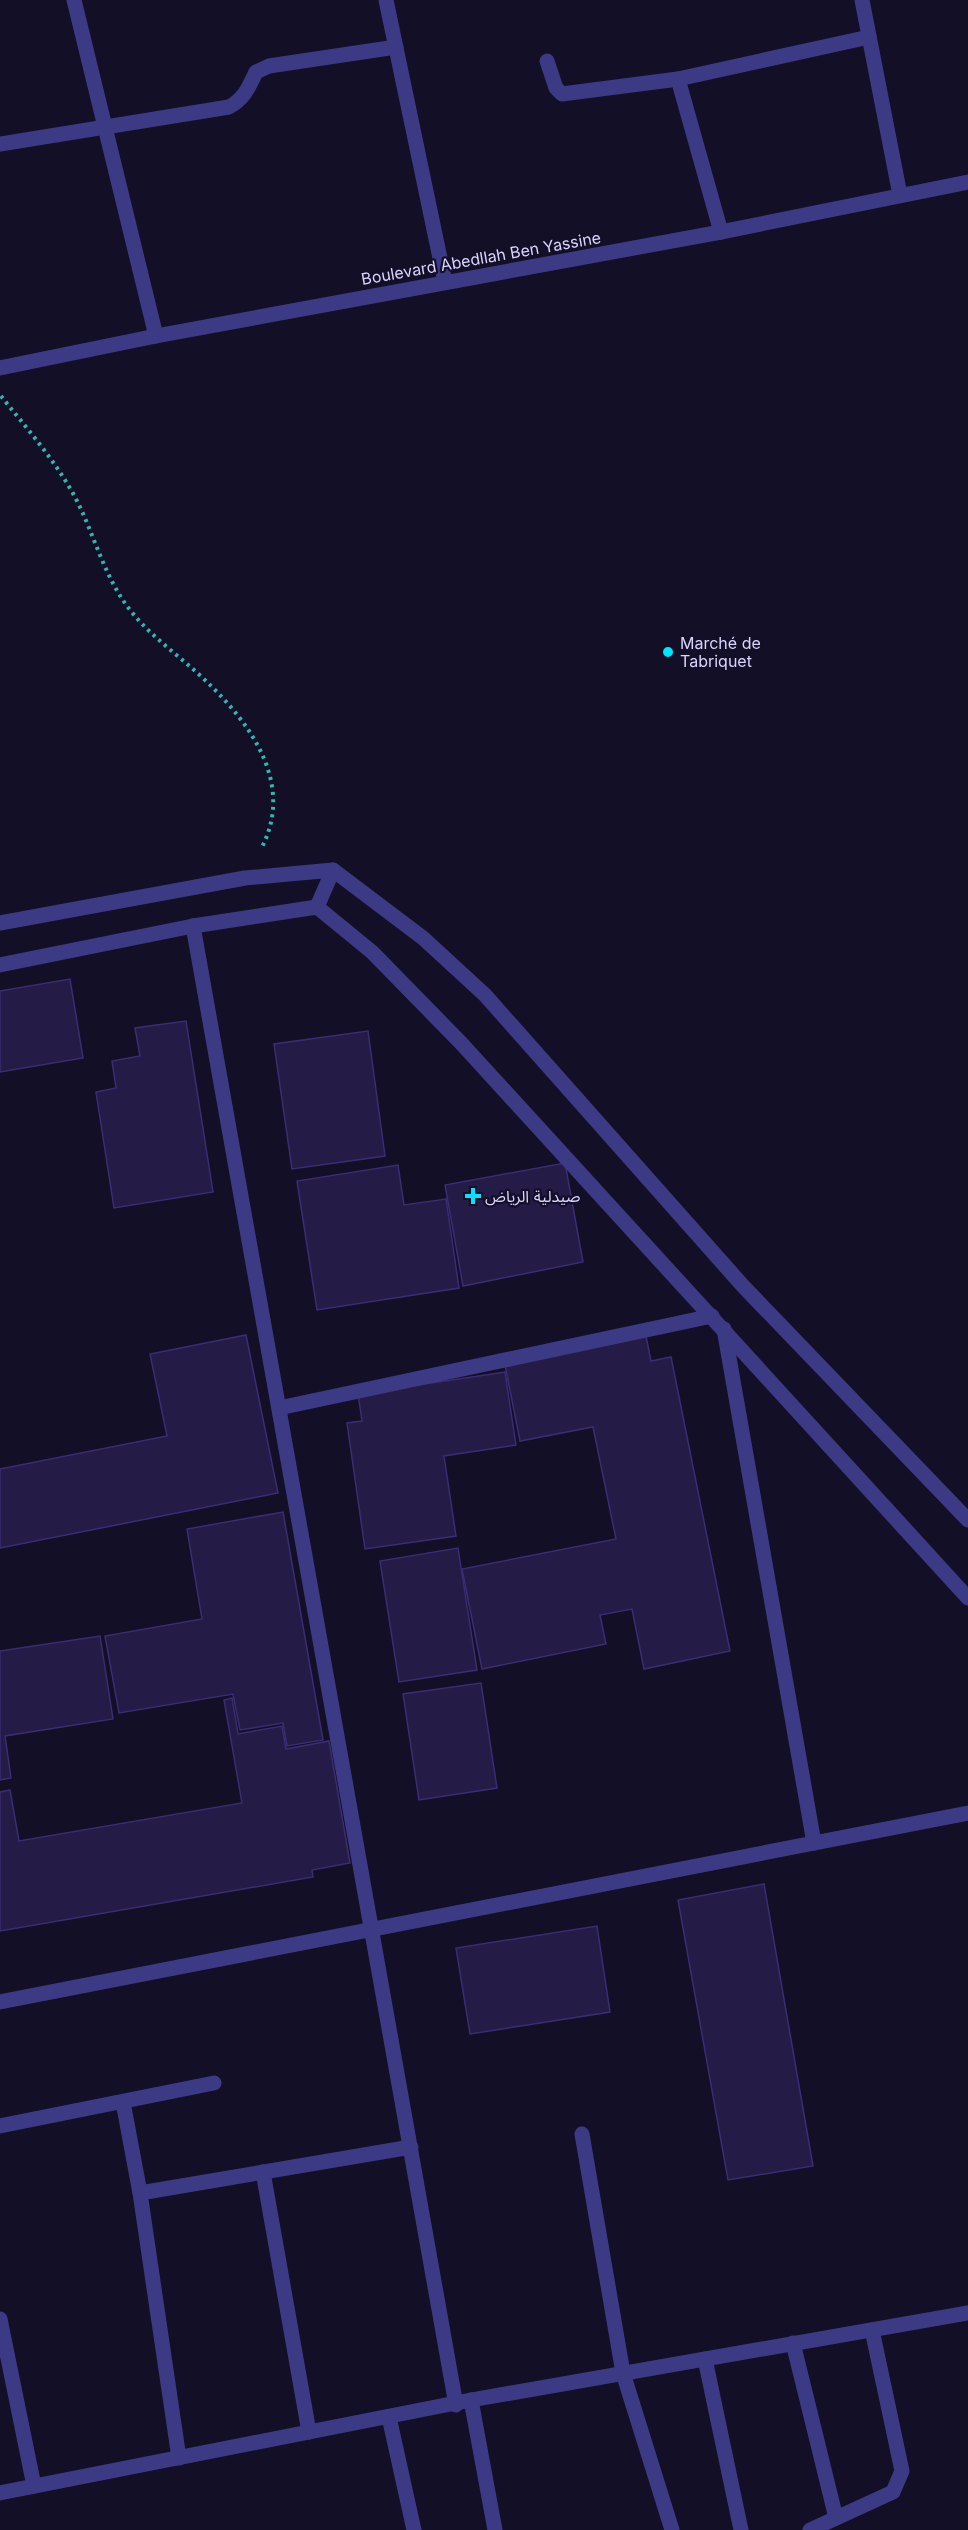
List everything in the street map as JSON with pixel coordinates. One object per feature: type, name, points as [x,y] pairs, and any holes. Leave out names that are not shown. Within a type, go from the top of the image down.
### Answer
[{"type":"street","points":[[74,0],[156,336]]},
{"type":"street","points":[[386,0],[445,282]]},
{"type":"street","points":[[862,0],[900,195]]},
{"type":"street","points":[[547,61],[556,88],[562,94],[678,79],[869,37]]},
{"type":"street","points":[[0,144],[229,107],[245,94],[256,72],[269,66],[396,47]]},
{"type":"street","points":[[678,79],[721,232]]},
{"type":"street","name":"Boulevard Abedllah Ben Yassine","points":[[0,368],[156,336],[721,232],[968,182]]},
{"type":"street","points":[[317,907],[333,870]]},
{"type":"street","points":[[0,924],[245,878],[333,870],[423,938],[485,995],[743,1286],[968,1520]]},
{"type":"street","points":[[0,965],[193,926],[317,907],[372,952],[461,1043],[968,1598]]},
{"type":"street","points":[[193,926],[411,2147],[464,2402],[495,2530]]},
{"type":"street","points":[[279,1408],[712,1316]]},
{"type":"street","points":[[723,1328],[814,1843]]},
{"type":"street","points":[[0,2002],[968,1813]]},
{"type":"street","points":[[0,2126],[214,2083]]},
{"type":"street","points":[[123,2102],[140,2193],[179,2458]]},
{"type":"street","points":[[582,2134],[623,2373],[672,2530]]},
{"type":"street","points":[[140,2193],[411,2147]]},
{"type":"street","points":[[263,2172],[309,2432]]},
{"type":"street","points":[[0,2493],[464,2402],[968,2313]]},
{"type":"street","points":[[0,2319],[34,2486]]},
{"type":"street","points":[[810,2530],[893,2492],[902,2471],[872,2330]]},
{"type":"street","points":[[793,2343],[836,2518]]},
{"type":"street","points":[[705,2359],[741,2530]]},
{"type":"street","points":[[389,2417],[414,2530]]},
{"type":"path","points":[[0,395],[49,457],[75,497],[110,578],[126,605],[161,645],[213,689],[246,728],[266,761],[273,791],[272,821],[265,841],[245,878]]},
{"type":"building","points":[[70,979],[83,1058],[0,1072],[0,991]]},
{"type":"building","points":[[186,1021],[213,1192],[114,1208],[96,1092],[116,1088],[112,1061],[140,1056],[135,1028]]},
{"type":"building","points":[[368,1031],[385,1156],[292,1169],[274,1044]]},
{"type":"building","points":[[565,1163],[583,1262],[463,1286],[445,1185]]},
{"type":"building","points":[[398,1165],[404,1205],[446,1199],[459,1288],[317,1310],[297,1181]]},
{"type":"building","points":[[246,1335],[278,1493],[0,1548],[0,1469],[167,1436],[150,1354]]},
{"type":"building","points":[[646,1336],[651,1361],[671,1357],[730,1651],[644,1669],[632,1609],[600,1615],[606,1644],[482,1669],[462,1569],[616,1539],[593,1427],[520,1441],[505,1365]]},
{"type":"building","points":[[505,1372],[516,1445],[444,1456],[456,1536],[365,1549],[347,1423],[362,1421],[358,1394]]},
{"type":"building","points":[[283,1512],[323,1740],[287,1746],[283,1723],[240,1730],[233,1694],[119,1713],[105,1636],[202,1619],[187,1529]]},
{"type":"building","points":[[458,1548],[477,1670],[399,1682],[380,1561]]},
{"type":"building","points":[[100,1636],[113,1719],[5,1736],[11,1778],[0,1780],[0,1651]]},
{"type":"building","points":[[481,1683],[497,1788],[419,1800],[403,1694]]},
{"type":"building","points":[[232,1698],[238,1734],[282,1726],[286,1749],[329,1741],[350,1863],[312,1870],[313,1877],[0,1931],[0,1792],[10,1790],[19,1841],[242,1803],[224,1700]]},
{"type":"building","points":[[764,1884],[813,2166],[728,2180],[678,1900]]},
{"type":"building","points":[[597,1926],[610,2012],[470,2034],[456,1948]]},
{"type":"place","name":"Marché de Tabriquet","points":[[668,652]]},
{"type":"place","name":"صيدلية الرياض","points":[[473,1196]]}]
